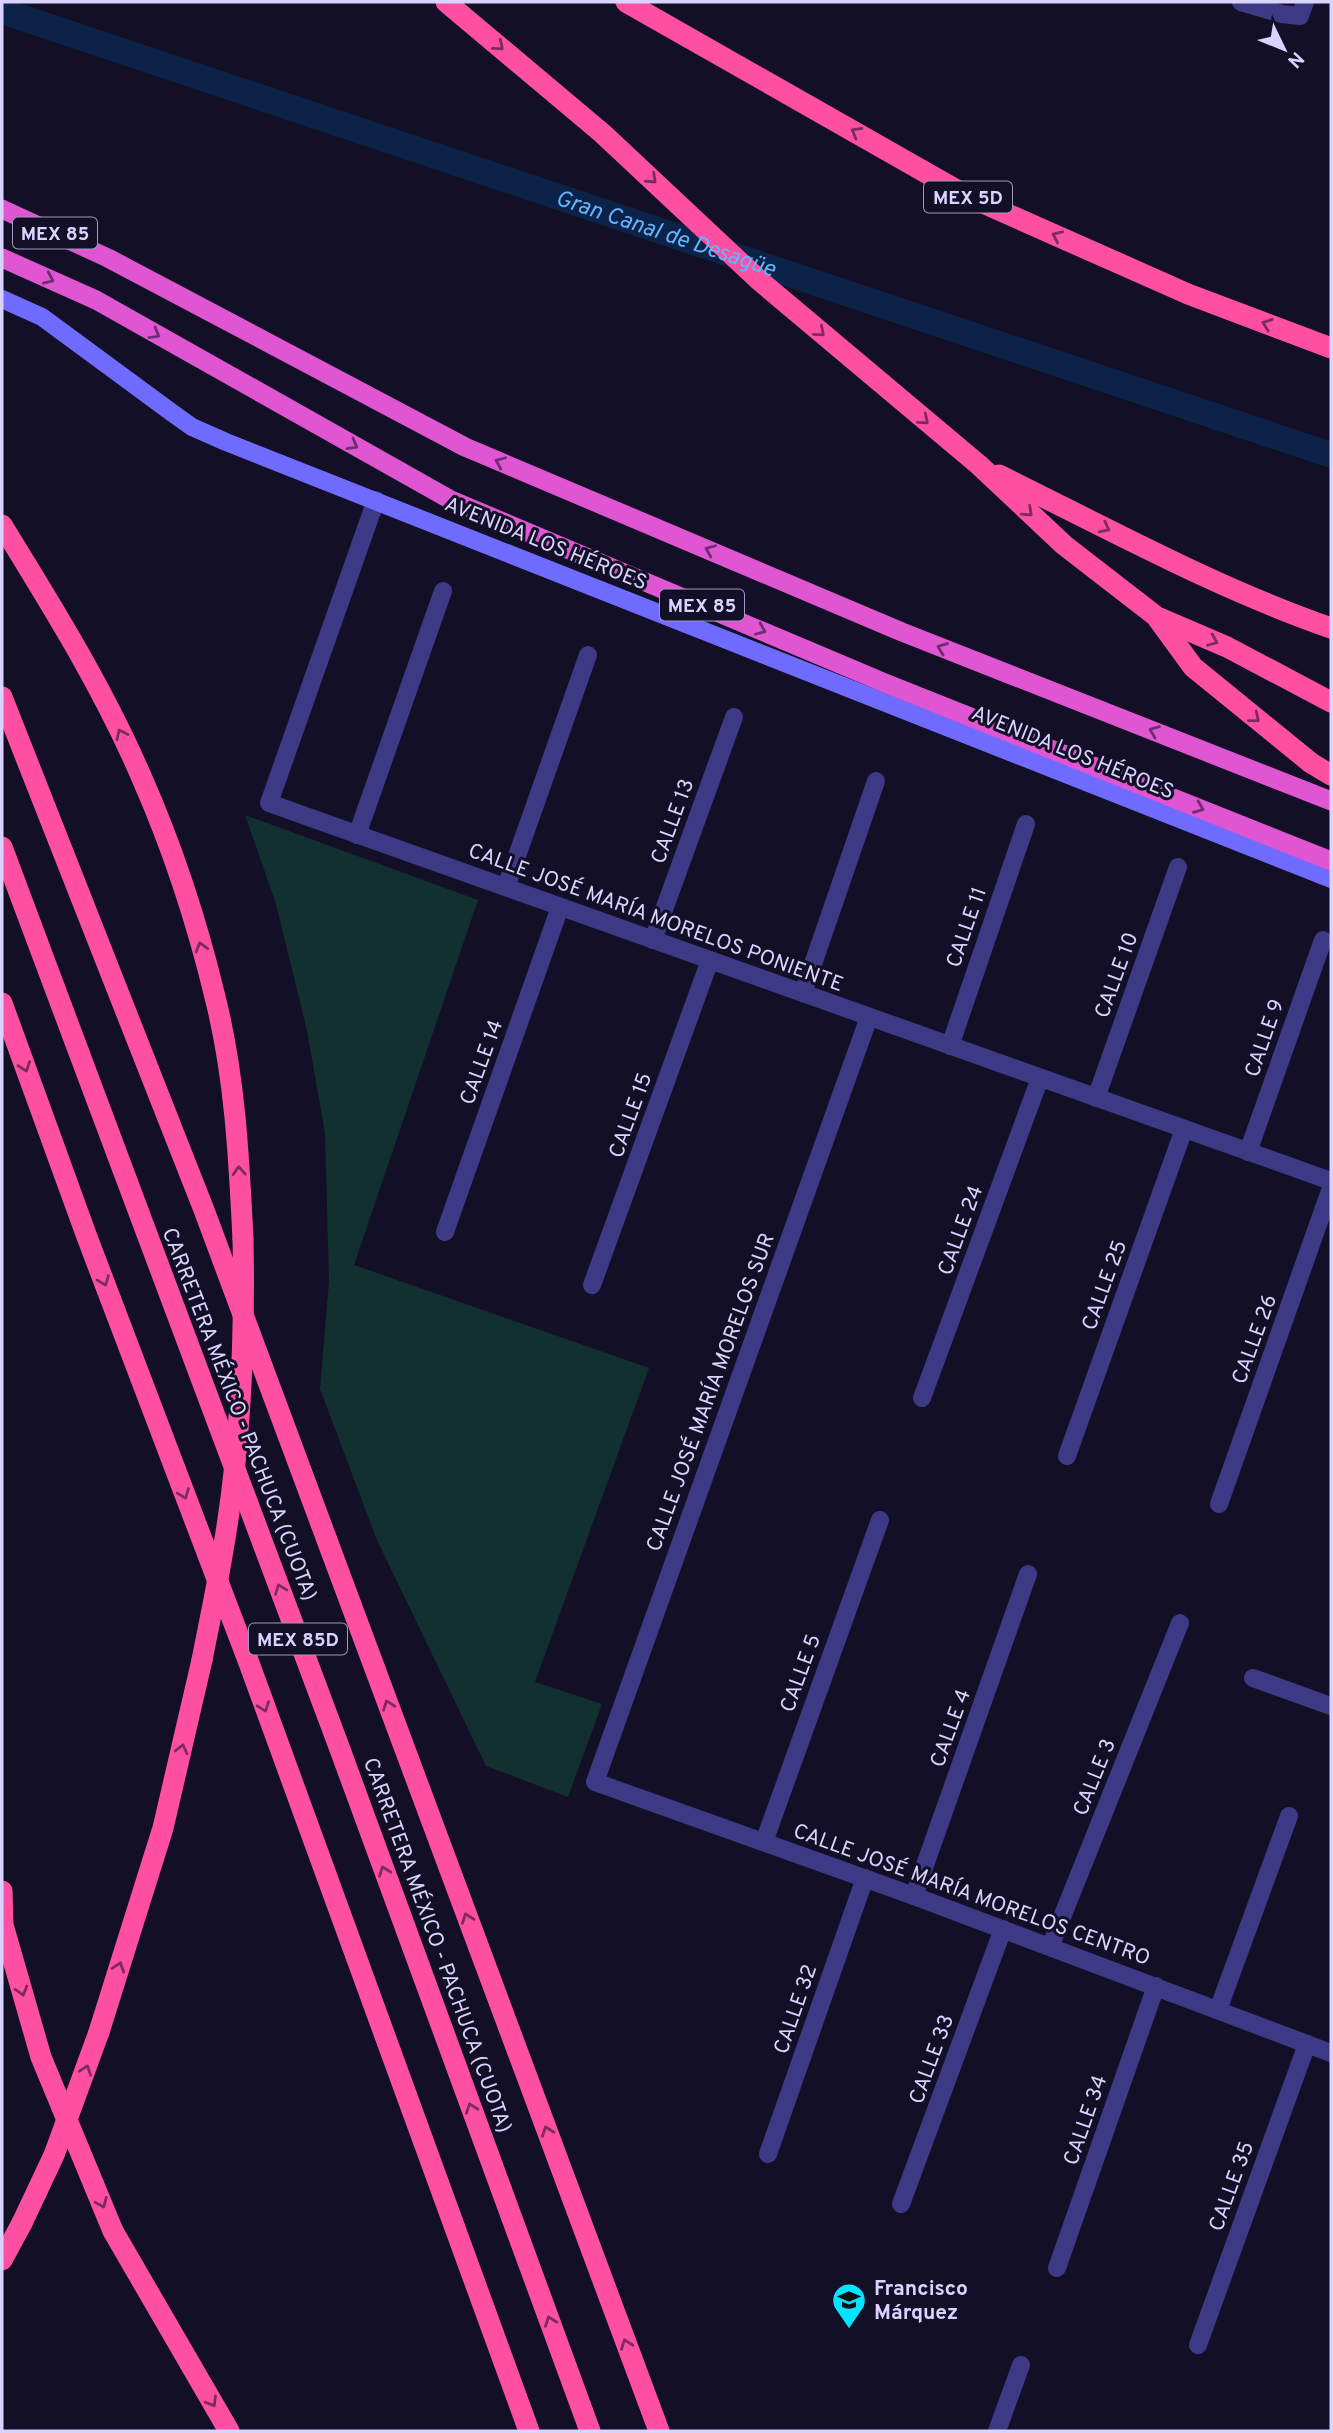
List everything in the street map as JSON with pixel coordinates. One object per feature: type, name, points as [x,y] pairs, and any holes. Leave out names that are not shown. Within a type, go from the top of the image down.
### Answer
[{"type":"highway","points":[[446,2],[602,133],[760,281],[978,465],[1064,545],[1157,617],[1227,647],[1331,702]]},
{"type":"highway","name":"MEX 5D","points":[[626,2],[967,196],[1188,294],[1331,348]]},
{"type":"highway","points":[[650,2],[745,69]]},
{"type":"highway","name":"MEX 85","points":[[2,209],[108,258],[465,447],[902,632],[1331,801]]},
{"type":"highway","name":"MEX 85","points":[[2,258],[96,300],[451,500],[885,683],[1331,861]]},
{"type":"highway","points":[[978,465],[1179,566],[1291,614],[1331,628]]},
{"type":"highway","points":[[2,525],[52,607],[141,775],[184,892],[215,998],[237,1129],[244,1299],[239,1419],[224,1548],[202,1660],[163,1828],[99,2032],[54,2155],[2,2260]]},
{"type":"highway","points":[[1157,617],[1193,667],[1311,763],[1331,775]]},
{"type":"highway","points":[[2,697],[204,1210],[659,2431]]},
{"type":"highway","name":"CARRETERA MÉXICO - PACHUCA (CUOTA)","points":[[2,848],[338,1744],[590,2431]]},
{"type":"highway","name":"MEX 85D","points":[[2,1003],[87,1237],[249,1663],[529,2431]]},
{"type":"highway","points":[[2,1891],[2,1919],[41,2057],[113,2231],[229,2431]]},
{"type":"highway","points":[[636,2371],[668,2431]]},
{"type":"main road","name":"AVENIDA LOS HÉROES","points":[[2,299],[42,317],[192,427],[1331,879]]},
{"type":"street","points":[[1241,2],[1282,14],[1300,16],[1305,2]]},
{"type":"street","name":"CALLE JOSÉ MARÍA MORELOS PONIENTE","points":[[376,499],[269,803],[1331,1181]]},
{"type":"street","points":[[357,835],[443,591]]},
{"type":"street","points":[[506,887],[588,655]]},
{"type":"street","name":"CALLE 13","points":[[653,940],[734,717]]},
{"type":"street","points":[[803,993],[876,781]]},
{"type":"street","name":"CALLE 11","points":[[950,1046],[1026,824]]},
{"type":"street","name":"CALLE 10","points":[[1096,1098],[1178,867]]},
{"type":"street","name":"CALLE 14","points":[[445,1232],[560,907]]},
{"type":"street","name":"CALLE 9","points":[[1248,1152],[1323,940]]},
{"type":"street","name":"CALLE 15","points":[[592,1285],[710,960]]},
{"type":"street","name":"CALLE JOSÉ MARÍA MORELOS SUR","points":[[595,1782],[869,1017]]},
{"type":"street","name":"CALLE 24","points":[[922,1398],[1040,1078]]},
{"type":"street","name":"CALLE 25","points":[[1067,1456],[1184,1129]]},
{"type":"street","name":"CALLE 26","points":[[1219,1504],[1331,1188]]},
{"type":"street","name":"CALLE 5","points":[[764,1842],[880,1520]]},
{"type":"street","name":"CALLE 4","points":[[914,1896],[1028,1574]]},
{"type":"street","name":"CALLE 3","points":[[1050,1947],[1180,1623]]},
{"type":"street","points":[[1253,1678],[1331,1706]]},
{"type":"street","name":"CALLE JOSÉ MARÍA MORELOS CENTRO","points":[[595,1782],[914,1896],[1331,2053]]},
{"type":"street","points":[[1218,2011],[1289,1816]]},
{"type":"street","name":"CALLE 32","points":[[768,2154],[865,1878]]},
{"type":"street","name":"CALLE 33","points":[[901,2204],[1003,1929]]},
{"type":"street","name":"CALLE 34","points":[[1058,2268],[1156,1986]]},
{"type":"street","name":"CALLE 35","points":[[1198,2345],[1307,2044]]},
{"type":"street","points":[[997,2431],[1021,2365]]},
{"type":"green space","points":[[245,815],[478,900],[354,1265],[649,1368],[535,1682],[602,1704],[568,1797],[486,1766],[376,1538],[320,1389],[329,1282],[325,1133],[307,1031],[276,904]]},
{"type":"waterway","name":"Gran Canal de Desagüe","points":[[2,11],[1331,455]]},
{"type":"place","name":"Francisco Márquez","points":[[849,2330]]}]
